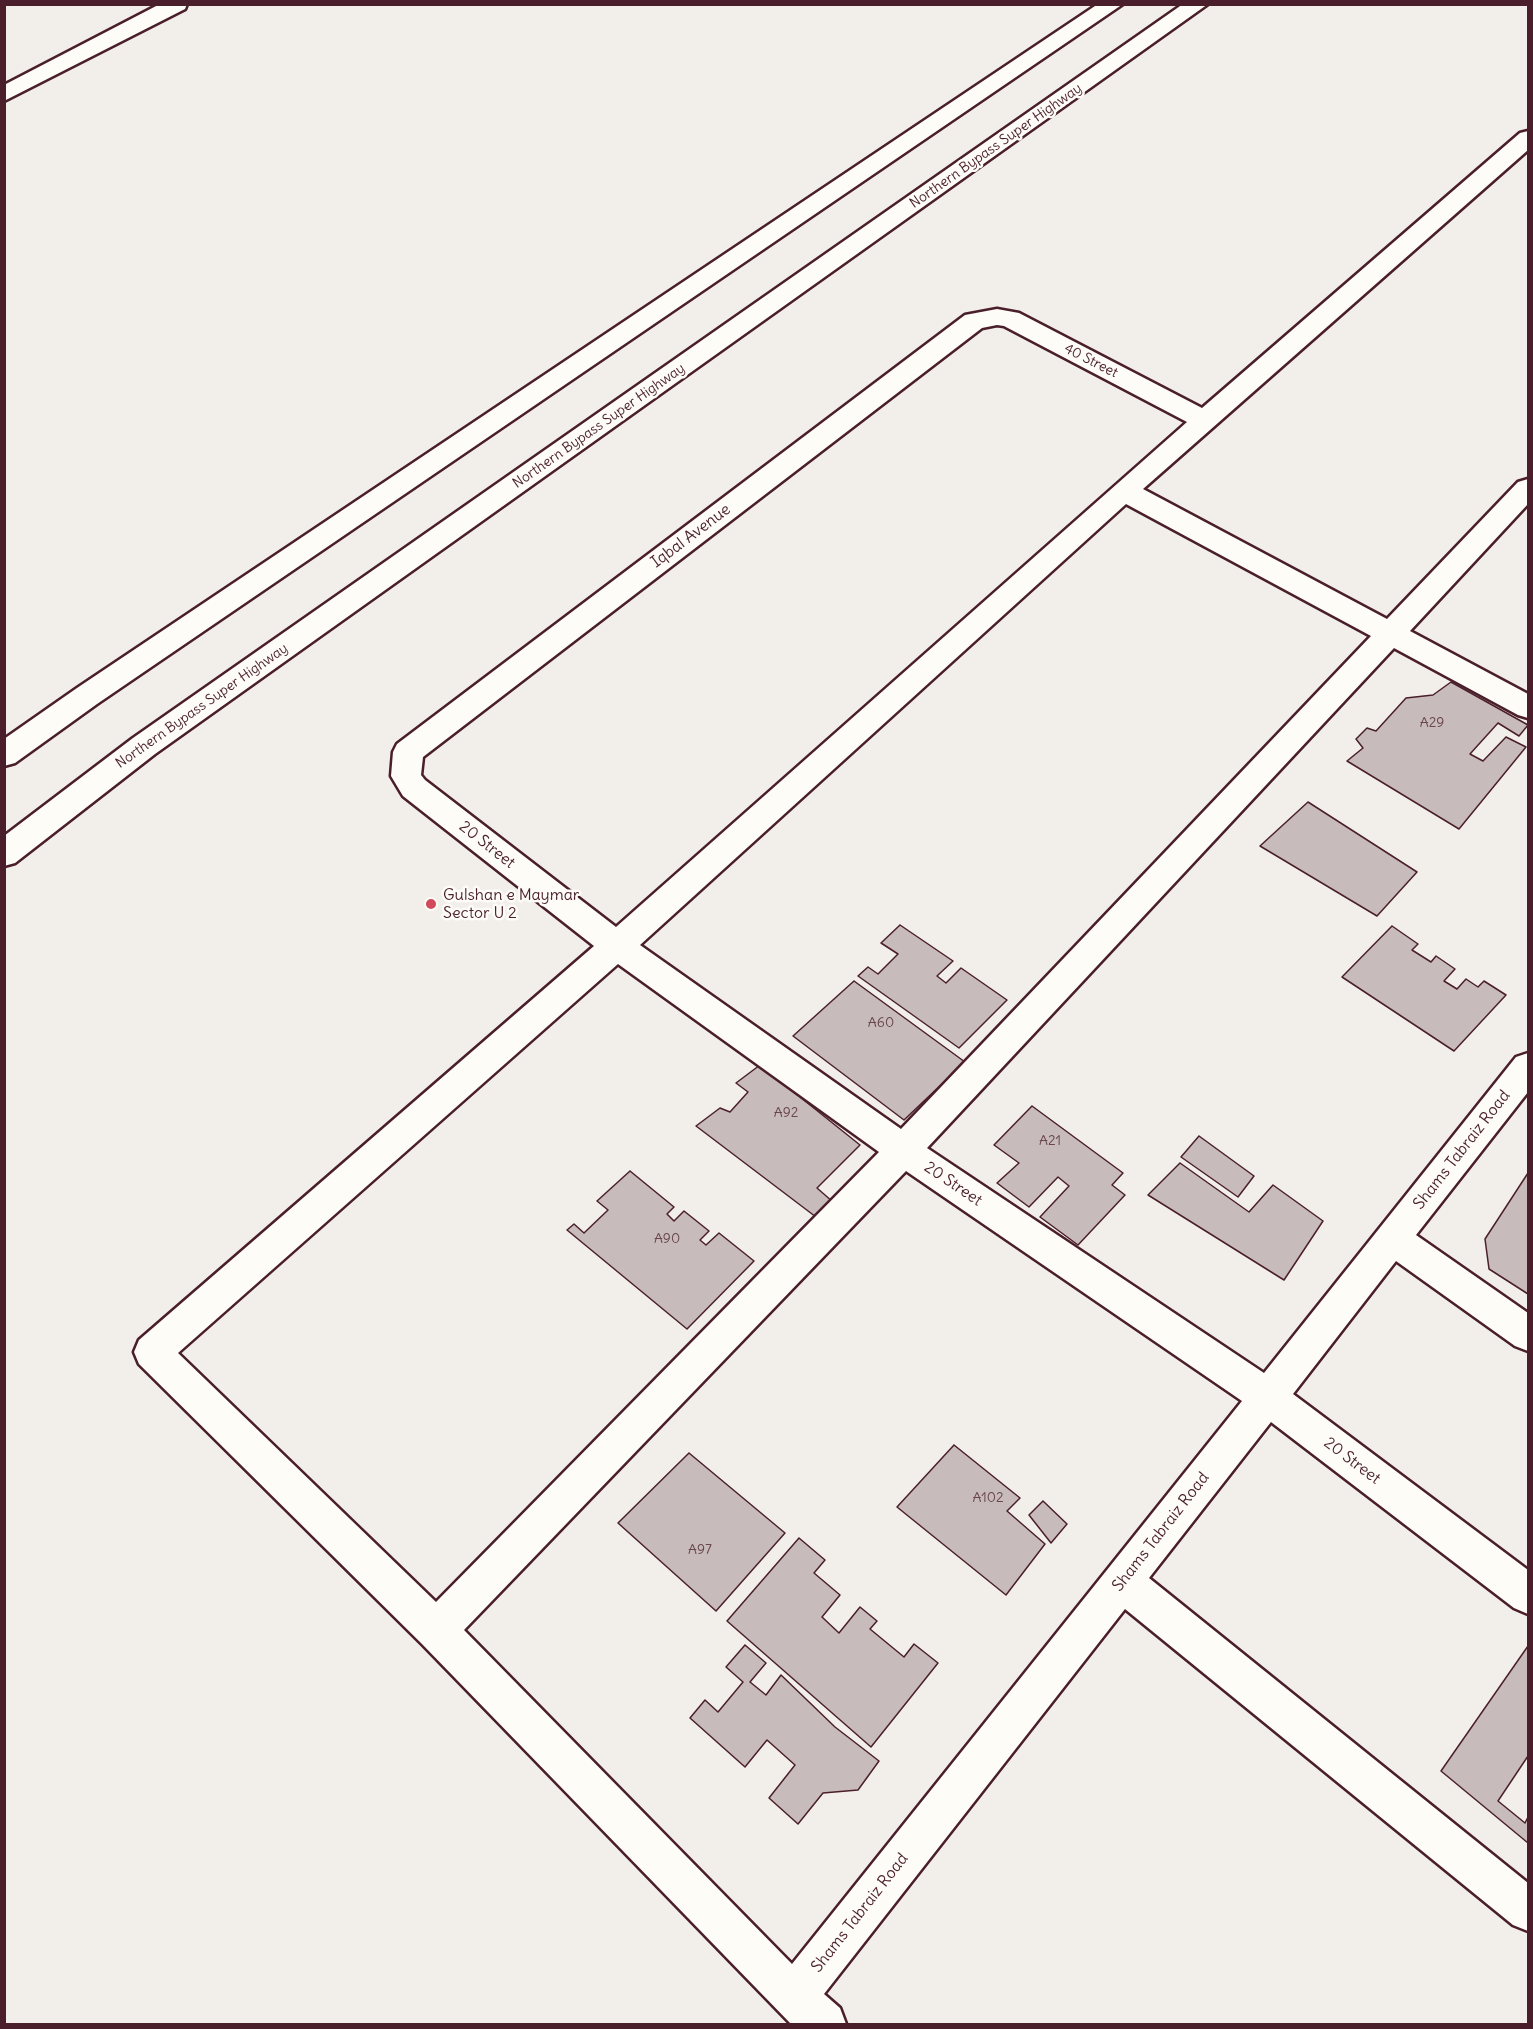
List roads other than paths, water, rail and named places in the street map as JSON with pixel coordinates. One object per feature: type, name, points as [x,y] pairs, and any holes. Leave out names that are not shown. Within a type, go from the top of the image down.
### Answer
[{"type":"street","points":[[4,94],[177,4]]},
{"type":"street","points":[[4,755],[87,696],[1113,4]]},
{"type":"street","name":"Northern Bypass Super Highway","points":[[4,854],[144,746],[1198,4]]},
{"type":"street","points":[[824,2025],[794,1998],[436,1630],[152,1352],[617,946],[1204,420],[1524,145]]},
{"type":"street","name":"40 Street","points":[[974,321],[997,317],[1010,319],[1204,420]]},
{"type":"street","name":"Iqbal Avenue","points":[[408,752],[974,321]]},
{"type":"street","points":[[436,1630],[903,1150],[1528,489]]},
{"type":"street","points":[[1124,491],[1528,707]]},
{"type":"street","name":"20 Street","points":[[408,752],[406,776],[414,788],[617,946],[903,1150],[1267,1398],[1528,1594]]},
{"type":"street","name":"Shams Tabraiz Road","points":[[794,1998],[1528,1066]]},
{"type":"street","points":[[1393,1239],[1528,1334]]},
{"type":"street","points":[[1122,1581],[1528,1910]]},
{"type":"place","name":"Gulshan e Maymar Sector U 2","points":[[431,904]]}]
